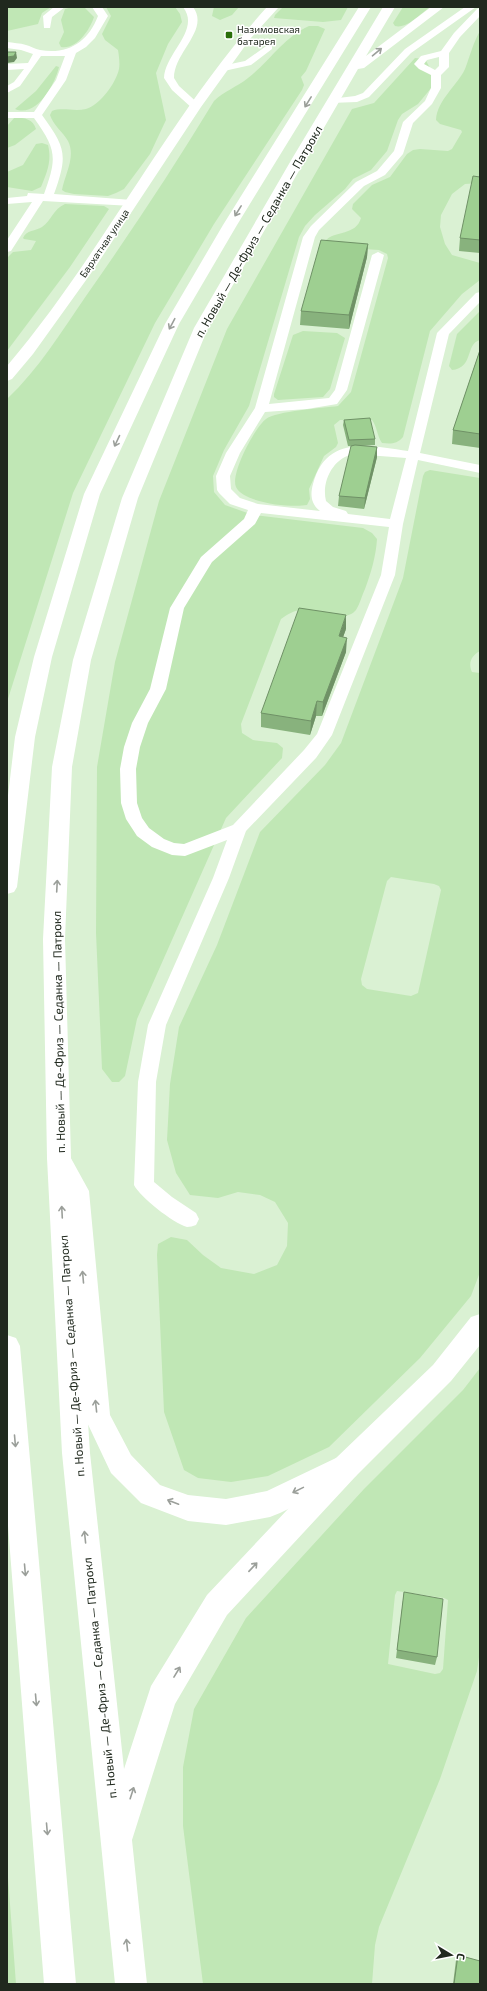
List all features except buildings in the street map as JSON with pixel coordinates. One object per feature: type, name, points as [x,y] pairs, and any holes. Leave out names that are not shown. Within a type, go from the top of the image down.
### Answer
[{"type":"main road","name":"Бархатная улица","points":[[7,376],[54,315],[132,203],[196,106],[246,37],[273,7]]},
{"type":"main road","name":"п. Новый — Де-Фриз — Седанка — Патрокл","points":[[7,887],[25,737],[43,657],[92,494],[172,324],[230,225],[365,7]]},
{"type":"main road","name":"п. Новый — Де-Фриз — Седанка — Патрокл","points":[[131,1984],[115,1843],[76,1453],[59,1158],[54,939],[62,767],[82,660],[130,498],[201,328],[333,100],[389,7]]},
{"type":"main road","points":[[347,78],[392,40],[438,7]]},
{"type":"main road","points":[[7,755],[11,749],[25,737]]},
{"type":"main road","points":[[59,1158],[76,1191],[97,1416],[121,1464],[151,1494],[188,1508],[226,1512],[270,1504],[346,1467]]},
{"type":"main road","points":[[115,1843],[162,1696],[217,1605],[346,1467],[442,1373],[480,1325]]},
{"type":"main road","points":[[7,1346],[60,1984]]},
{"type":"lane","points":[[47,26],[48,16],[60,7]]},
{"type":"lane","points":[[37,114],[61,80],[72,51],[92,36],[99,26],[102,16],[97,7]]},
{"type":"lane","points":[[188,7],[193,13],[194,22],[181,44],[169,72],[172,84],[196,106]]},
{"type":"lane","points":[[333,100],[357,99],[366,95],[408,50],[471,7]]},
{"type":"lane","points":[[396,524],[256,508],[235,501],[224,490],[223,476],[233,453],[261,408],[309,237],[315,228],[360,184],[381,173],[398,152],[408,122],[429,102],[436,88],[436,74],[444,67],[444,53],[480,11]]},
{"type":"lane","points":[[7,44],[23,47],[38,53],[72,51]]},
{"type":"lane","points":[[224,68],[248,63],[269,47]]},
{"type":"lane","points":[[7,90],[17,84],[31,66],[38,53]]},
{"type":"lane","points":[[436,74],[422,67],[419,64],[420,60],[429,56],[444,53]]},
{"type":"lane","points":[[7,67],[31,66]]},
{"type":"lane","points":[[7,114],[37,114]]},
{"type":"lane","points":[[7,249],[44,197],[60,164],[60,154],[57,142],[37,114]]},
{"type":"lane","points":[[7,189],[44,197],[132,203]]},
{"type":"lane","points":[[7,201],[44,197]]},
{"type":"lane","points":[[261,408],[307,405],[333,401],[341,390],[378,256]]},
{"type":"lane","points":[[189,1219],[165,1203],[144,1185],[148,1082],[157,1025],[221,878],[239,829],[310,754],[324,735],[388,575],[396,524],[414,456],[443,332],[480,295]]},
{"type":"lane","points":[[369,521],[326,510],[318,501],[317,490],[330,461],[341,452],[363,450],[414,456],[480,469]]},
{"type":"lane","points":[[239,829],[185,850],[172,849],[158,843],[144,832],[134,819],[129,804],[128,769],[132,746],[140,722],[158,689],[177,608],[206,560],[250,521],[256,508]]},
{"type":"green space","points":[[7,7],[51,7],[42,13],[38,24],[7,31]]},
{"type":"green space","points":[[72,7],[85,8],[94,17],[82,38],[72,45],[61,47],[59,43],[64,32],[61,20],[65,9]]},
{"type":"green space","points":[[106,7],[175,7],[180,14],[182,22],[168,44],[156,73],[166,120],[150,154],[124,189],[108,196],[74,194],[62,190],[71,153],[68,141],[53,122],[50,115],[52,111],[56,110],[82,110],[91,107],[107,93],[115,81],[119,69],[118,50],[105,40],[102,34],[111,16]]},
{"type":"green space","points":[[214,7],[239,7],[232,15],[220,20],[212,16]]},
{"type":"green space","points":[[283,7],[348,7],[341,20],[323,22],[274,18]]},
{"type":"green space","points":[[403,7],[430,7],[409,23],[395,26],[393,23]]},
{"type":"green space","points":[[309,26],[318,26],[325,29],[306,71],[301,77],[304,85],[302,90],[214,224],[155,323],[73,493],[7,702],[7,399],[29,376],[59,336],[152,199],[214,101],[222,94],[256,72],[284,43]]},
{"type":"green space","points":[[480,31],[480,183],[465,184],[452,194],[441,215],[440,227],[445,244],[452,255],[480,263],[480,280],[462,294],[430,331],[403,437],[394,443],[382,443],[372,420],[340,420],[334,425],[338,443],[336,447],[324,456],[309,489],[310,499],[307,505],[280,505],[258,501],[248,497],[240,492],[236,487],[235,481],[240,462],[245,451],[261,424],[271,416],[279,414],[338,406],[351,392],[388,258],[387,254],[379,250],[333,247],[327,245],[325,241],[334,235],[355,228],[361,218],[352,209],[353,204],[372,185],[390,177],[407,154],[413,150],[420,149],[448,151],[452,149],[462,132],[461,130],[440,124],[436,120],[437,113],[440,106],[465,69],[473,45]]},
{"type":"green space","points":[[415,58],[425,59],[430,68],[441,74],[441,76],[418,104],[402,114],[398,120],[387,151],[371,170],[353,179],[345,189],[315,215],[305,226],[299,237],[249,406],[224,450],[213,476],[214,492],[225,505],[253,515],[363,528],[372,533],[377,539],[376,552],[371,571],[359,605],[351,614],[338,616],[300,610],[281,619],[241,724],[242,733],[253,740],[277,743],[283,748],[282,758],[226,818],[137,1019],[125,1076],[119,1082],[112,1082],[102,1069],[96,933],[97,767],[115,662],[159,501],[227,329],[352,109],[374,103]]},
{"type":"green space","points":[[56,66],[59,67],[54,82],[44,98],[31,109],[15,109],[36,91]]},
{"type":"green space","points":[[15,117],[31,121],[36,129],[15,145],[7,148],[7,126]]},
{"type":"green space","points":[[42,143],[48,145],[49,161],[41,187],[32,191],[7,187],[7,172],[23,165],[36,144]]},
{"type":"green space","points":[[65,204],[104,206],[109,209],[70,267],[7,351],[7,258],[13,252],[31,250],[36,241],[24,239],[24,235],[42,227],[61,206]]},
{"type":"green space","points":[[480,311],[480,340],[475,342],[472,346],[467,361],[464,365],[452,370],[449,366],[457,334]]},
{"type":"green space","points":[[303,331],[337,333],[345,338],[330,389],[323,397],[278,400],[274,397],[274,394],[293,335]]},
{"type":"green space","points":[[430,470],[480,478],[480,651],[472,657],[470,666],[472,672],[480,673],[480,1272],[471,1296],[420,1358],[329,1447],[268,1476],[231,1482],[198,1478],[184,1470],[164,1412],[157,1255],[158,1244],[171,1237],[187,1240],[203,1255],[221,1268],[254,1274],[277,1265],[287,1246],[288,1223],[275,1202],[260,1195],[238,1192],[218,1198],[190,1195],[176,1173],[167,1140],[170,1084],[179,1027],[217,945],[260,832],[325,765],[341,743],[403,578],[425,472]],"holes":[[[391,877],[439,886],[441,890],[418,993],[411,996],[367,989],[362,985],[361,979],[387,881]]]},
{"type":"green space","points":[[480,1368],[480,1650],[477,1671],[440,1779],[379,1927],[375,1945],[372,1984],[203,1984],[183,1826],[183,1767],[194,1709],[246,1618],[364,1489],[463,1390]],"holes":[[[397,1591],[444,1598],[448,1600],[443,1669],[440,1673],[435,1674],[388,1664],[395,1595]]]},
{"type":"green space","points":[[7,1864],[16,1984],[7,1984]]},
{"type":"place","name":"Назимовская батарея","points":[[229,35]]}]
